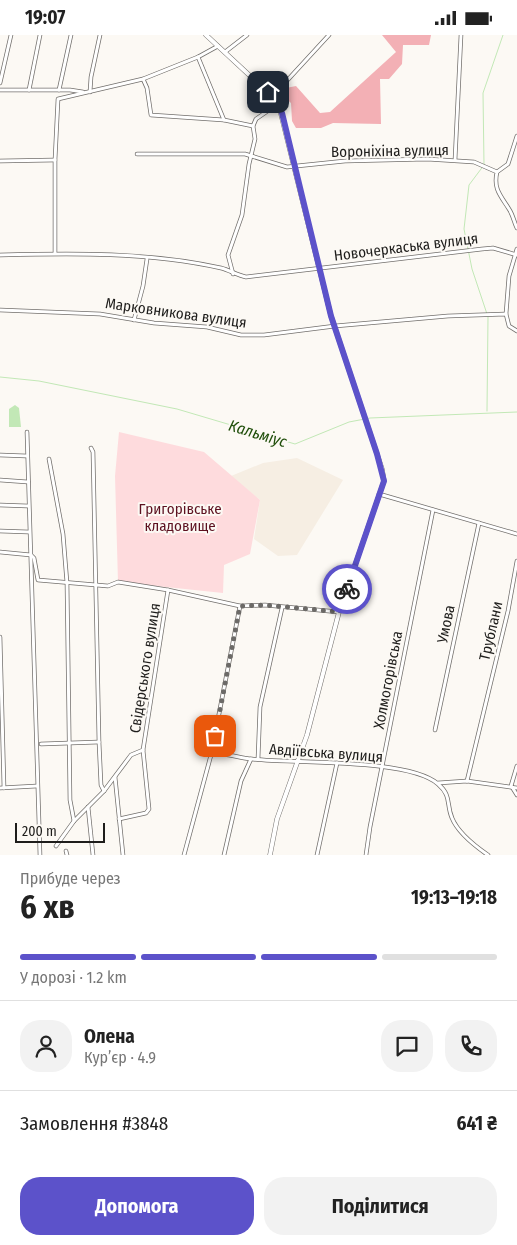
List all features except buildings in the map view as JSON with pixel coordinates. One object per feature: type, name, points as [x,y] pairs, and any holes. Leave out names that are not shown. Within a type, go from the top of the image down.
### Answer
[{"type":"street","points":[[0,83],[10,35]]},
{"type":"street","points":[[29,90],[40,35]]},
{"type":"street","points":[[59,90],[70,35]]},
{"type":"street","points":[[88,92],[100,35]]},
{"type":"street","points":[[206,35],[275,99],[282,113],[335,326],[382,469],[384,481],[340,612],[298,761],[277,819],[270,855]]},
{"type":"street","points":[[225,52],[247,35]]},
{"type":"street","points":[[268,92],[283,85],[330,35]]},
{"type":"street","points":[[455,160],[461,35]]},
{"type":"street","points":[[55,253],[55,160],[58,99],[143,79],[198,57],[218,46]]},
{"type":"street","points":[[198,57],[224,120]]},
{"type":"street","points":[[143,79],[147,88],[151,115],[224,120],[253,126]]},
{"type":"street","points":[[0,90],[88,92]]},
{"type":"street","points":[[233,274],[228,255],[242,215],[255,139],[253,126],[256,119],[272,108],[275,99]]},
{"type":"street","points":[[517,136],[508,164],[497,172],[495,181],[498,194],[510,209],[517,228]]},
{"type":"street","name":"Вороніхіна вулиця","points":[[137,154],[245,154],[287,167],[354,161],[455,160],[479,164],[486,169],[497,172]]},
{"type":"street","points":[[0,161],[55,160]]},
{"type":"street","name":"Новочеркаська вулиця","points":[[0,255],[107,254],[224,269],[233,274],[246,277],[471,250],[493,249],[516,255]]},
{"type":"street","points":[[517,249],[510,276],[506,314],[510,326],[517,331]]},
{"type":"street","points":[[134,320],[143,286],[147,259]]},
{"type":"street","name":"Марковникова вулиця","points":[[0,310],[100,314],[134,320],[207,327],[241,335],[264,335],[335,326],[448,316],[506,314]]},
{"type":"street","points":[[27,433],[40,855]]},
{"type":"street","points":[[91,448],[93,451],[94,585],[99,742],[101,785],[104,791]]},
{"type":"street","points":[[0,455],[27,456]]},
{"type":"street","points":[[49,459],[63,534],[66,583],[70,800],[74,821]]},
{"type":"street","points":[[0,481],[28,482]]},
{"type":"street","points":[[379,494],[517,534]]},
{"type":"street","points":[[0,505],[28,506]]},
{"type":"street","name":"Холмогорівська","points":[[366,855],[433,510]]},
{"type":"street","name":"Умова","points":[[435,730],[479,523]]},
{"type":"street","points":[[0,531],[29,532]]},
{"type":"street","points":[[0,552],[31,555],[34,558],[38,580],[108,586],[118,582],[168,590],[240,606],[265,605],[340,612]]},
{"type":"street","name":"Трублани","points":[[467,781],[508,611],[517,561]]},
{"type":"street","name":"Свiдерського вулиця","points":[[119,819],[148,812],[143,750],[168,590]]},
{"type":"street","points":[[184,855],[211,755],[240,606]]},
{"type":"street","points":[[258,759],[260,707],[282,608]]},
{"type":"street","points":[[0,637],[2,788],[37,786]]},
{"type":"street","points":[[40,744],[99,742]]},
{"type":"street","points":[[56,847],[74,821],[104,791],[131,755],[143,750]]},
{"type":"street","name":"Авдіївська вулиця","points":[[211,755],[222,753],[251,759],[336,763],[422,775],[438,783],[467,781],[517,788]]},
{"type":"street","points":[[224,855],[241,781],[251,759]]},
{"type":"street","points":[[317,855],[336,763]]},
{"type":"street","points":[[517,766],[511,786],[517,795]]},
{"type":"street","points":[[115,777],[123,855]]},
{"type":"street","points":[[438,783],[450,801],[450,815],[456,826],[488,855]]},
{"type":"street","points":[[88,807],[93,855]]},
{"type":"shaded area","points":[[382,35],[431,35],[429,45],[403,45],[402,64],[389,79],[380,79],[381,124],[333,123],[321,128],[296,128],[292,121],[291,103],[283,96],[281,89],[296,86],[320,113],[330,112],[396,52]]},
{"type":"shaded area","points":[[15,405],[19,408],[21,427],[9,427],[9,409]]},
{"type":"shaded area","points":[[297,458],[343,480],[297,555],[278,556],[254,539],[260,500],[231,476],[263,463]]},
{"type":"green space","name":"Григорівське кладовище","points":[[119,432],[204,452],[260,500],[250,554],[224,565],[223,593],[118,582],[115,476]]},
{"type":"waterway","points":[[487,411],[488,317],[472,269],[464,229],[469,185],[484,165],[483,93],[503,35]]},
{"type":"waterway","name":"Кальміус","points":[[0,377],[39,381],[177,409],[295,444],[349,422],[370,418],[517,412]]},
{"type":"way so far","points":[[215,736],[240,606],[265,605],[340,612],[347,589]]},
{"type":"route","points":[[268,92],[275,99],[282,113],[331,316],[351,372],[382,469],[384,481],[347,589]]}]
